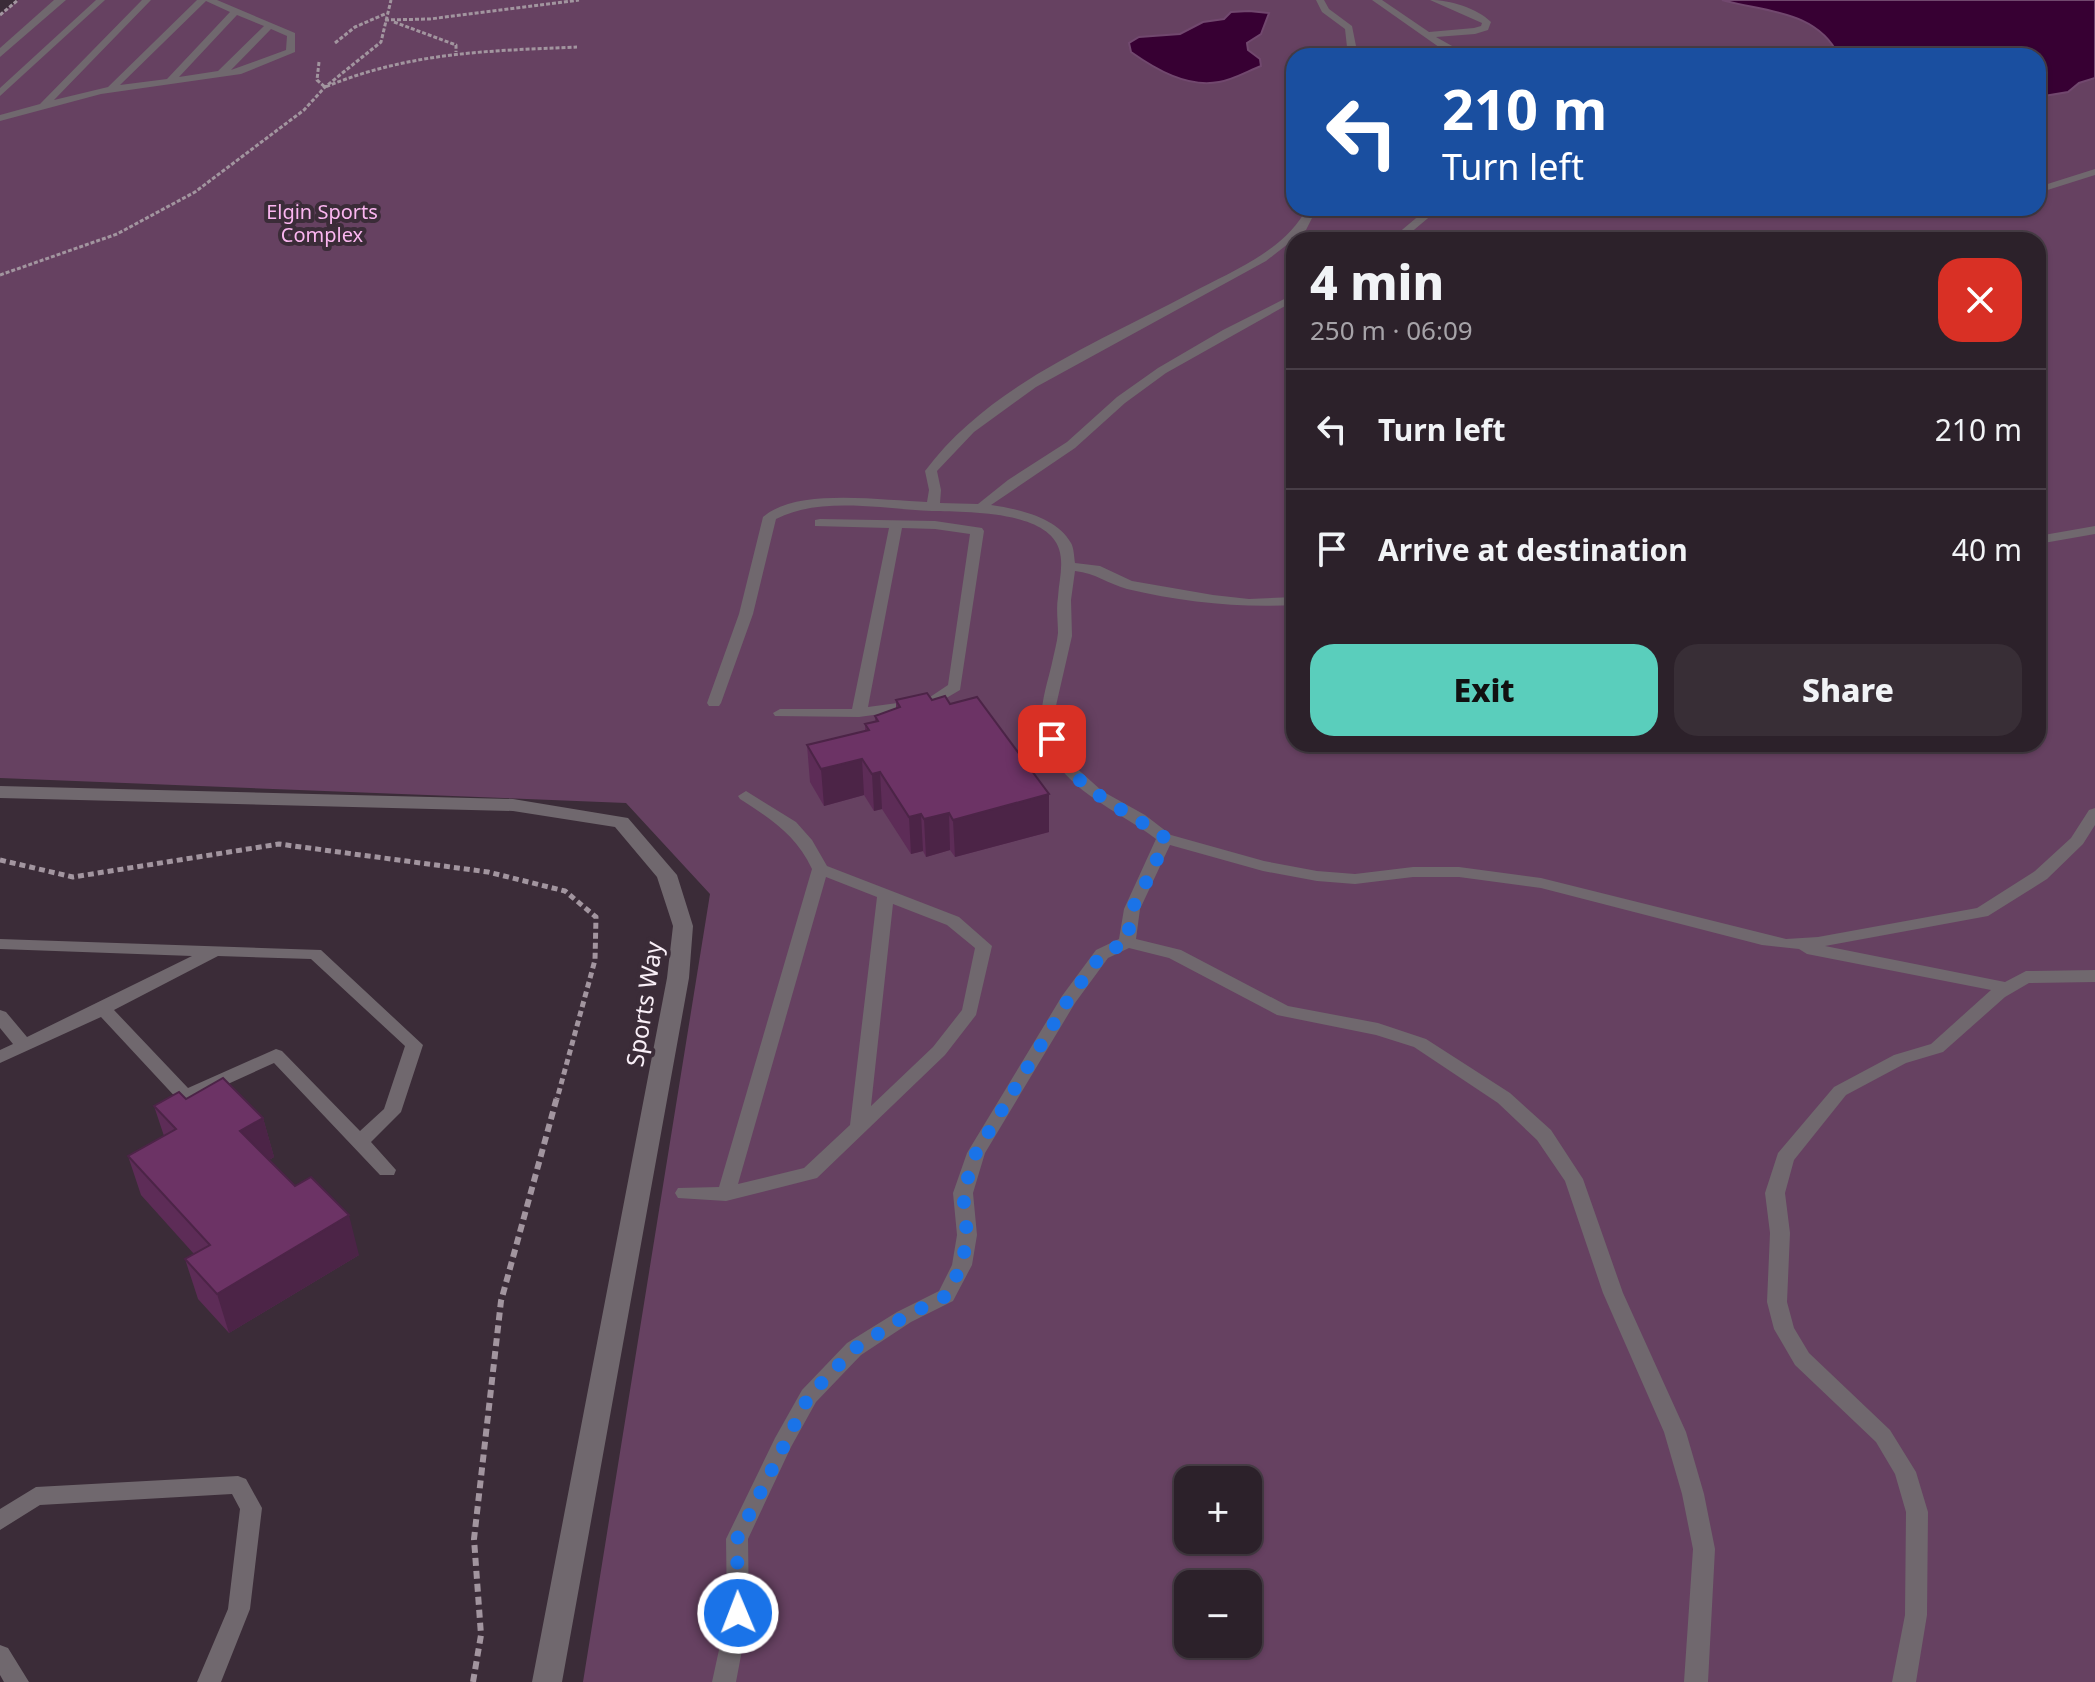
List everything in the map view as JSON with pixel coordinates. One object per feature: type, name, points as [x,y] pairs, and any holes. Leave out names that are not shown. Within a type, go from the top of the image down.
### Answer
[{"type":"street","points":[[0,54],[61,0]]},
{"type":"street","name":"Sports Way","points":[[0,792],[513,805],[621,822],[667,875],[683,926],[678,978],[547,1682]]},
{"type":"lane","points":[[0,93],[101,0]]},
{"type":"lane","points":[[45,104],[147,0]]},
{"type":"lane","points":[[111,89],[202,0]]},
{"type":"lane","points":[[0,118],[111,89],[241,71],[290,52],[292,35],[210,0]]},
{"type":"lane","points":[[1320,0],[1325,10],[1349,28],[1352,48]]},
{"type":"lane","points":[[1376,0],[1450,48]]},
{"type":"lane","points":[[1426,35],[1475,31],[1485,28],[1487,22],[1479,16],[1434,0]]},
{"type":"lane","points":[[170,81],[236,11]]},
{"type":"lane","points":[[221,74],[270,25]]},
{"type":"lane","points":[[2046,187],[2095,172]]},
{"type":"lane","points":[[1405,232],[1425,216]]},
{"type":"lane","points":[[933,507],[935,490],[931,471],[960,437],[1022,389],[1262,259],[1286,240]]},
{"type":"lane","points":[[981,508],[994,495],[1073,444],[1118,402],[1151,378],[1212,340],[1286,301]]},
{"type":"lane","points":[[714,703],[721,671],[744,618],[756,578],[759,545],[770,517],[792,506],[835,503],[981,508],[1017,513],[1046,526],[1065,544],[1069,566],[1064,600],[1065,636],[1048,710],[1052,739],[1065,766],[1096,794],[1139,818],[1165,838],[1263,866],[1317,876],[1355,879],[1413,872],[1459,872],[1516,879],[1598,896],[1786,944],[2008,988]]},
{"type":"lane","points":[[780,713],[859,713],[931,703],[955,687],[977,531],[896,524],[820,523]]},
{"type":"lane","points":[[859,713],[896,524]]},
{"type":"lane","points":[[2046,539],[2095,530]]},
{"type":"lane","points":[[1069,566],[1095,569],[1128,585],[1213,599],[1249,603],[1286,601]]},
{"type":"lane","points":[[726,1194],[820,869],[811,845],[785,820],[746,796]]},
{"type":"lane","points":[[1786,944],[1818,942],[1982,912],[2041,875],[2077,841],[2095,813]]},
{"type":"lane","points":[[1127,942],[1132,909],[1165,838]]},
{"type":"lane","points":[[685,1193],[726,1194],[810,1173],[939,1051],[970,1011],[984,946],[953,921],[820,869]]},
{"type":"lane","points":[[859,1128],[886,893]]},
{"type":"lane","points":[[724,1682],[738,1613],[737,1539],[782,1444],[809,1396],[854,1349],[904,1317],[946,1296],[962,1265],[967,1235],[963,1193],[976,1153],[1068,1000],[1102,954],[1127,942],[1175,954],[1283,1011],[1378,1029],[1420,1043],[1504,1098],[1544,1135],[1574,1179],[1613,1293],[1675,1432],[1693,1494],[1704,1549],[1696,1682]]},
{"type":"lane","points":[[0,944],[315,954],[414,1045],[392,1112],[360,1142]]},
{"type":"lane","points":[[0,1057],[103,1009],[217,949]]},
{"type":"lane","points":[[1904,1682],[1916,1615],[1917,1512],[1905,1472],[1883,1436],[1802,1359],[1784,1329],[1777,1302],[1780,1233],[1775,1193],[1785,1158],[1840,1091],[1900,1059],[1937,1048],[2008,988],[2026,977],[2095,976]]},
{"type":"lane","points":[[103,1009],[186,1097],[276,1055],[387,1170]]},
{"type":"lane","points":[[0,1016],[25,1046]]},
{"type":"lane","points":[[0,1521],[36,1496],[238,1485],[251,1508],[239,1609],[209,1682]]},
{"type":"lane","points":[[0,1655],[17,1682]]},
{"type":"path","points":[[0,15],[18,0]]},
{"type":"path","points":[[0,275],[117,234],[195,192],[304,110],[325,87],[381,42],[391,0]]},
{"type":"path","points":[[385,20],[430,19],[579,0]]},
{"type":"path","points":[[335,43],[355,27],[386,13]]},
{"type":"path","points":[[385,20],[414,27],[456,45],[456,52]]},
{"type":"path","points":[[325,87],[362,72],[456,52],[577,47]]},
{"type":"path","points":[[319,62],[317,80],[325,87]]},
{"type":"path","points":[[0,860],[73,877],[279,844],[488,872],[565,891],[596,917],[595,960],[501,1301],[474,1539],[481,1635],[473,1682]]},
{"type":"green space","name":"Elgin Sports Complex","points":[[18,0],[2095,0],[2095,1682],[583,1682],[710,894],[626,803],[0,778],[0,15]]},
{"type":"shaded area","points":[[1722,0],[2095,0],[2095,78],[2079,83],[2068,92],[2046,96],[2046,48],[1834,48],[1804,21]]},
{"type":"shaded area","points":[[1231,12],[1269,13],[1261,34],[1247,43],[1248,50],[1260,59],[1261,66],[1230,79],[1207,83],[1183,80],[1161,71],[1131,52],[1129,43],[1139,37],[1180,34],[1203,22],[1224,19]]},
{"type":"building","points":[[927,693],[932,700],[945,696],[950,704],[977,697],[1049,794],[953,820],[949,813],[924,819],[921,814],[909,817],[880,772],[872,774],[862,759],[821,769],[807,745],[869,730],[865,724],[878,721],[875,716],[900,707],[896,700]]},
{"type":"building","points":[[223,1078],[263,1118],[240,1131],[295,1186],[311,1177],[349,1215],[217,1294],[185,1259],[210,1245],[128,1156],[176,1129],[154,1106],[179,1092],[186,1099]]},
{"type":"route","points":[[738,1613],[737,1539],[782,1444],[809,1396],[854,1349],[904,1317],[946,1296],[962,1265],[967,1235],[963,1193],[976,1153],[1068,1000],[1102,954],[1127,942],[1132,909],[1165,838],[1139,818],[1096,794],[1065,766],[1052,739]]}]
